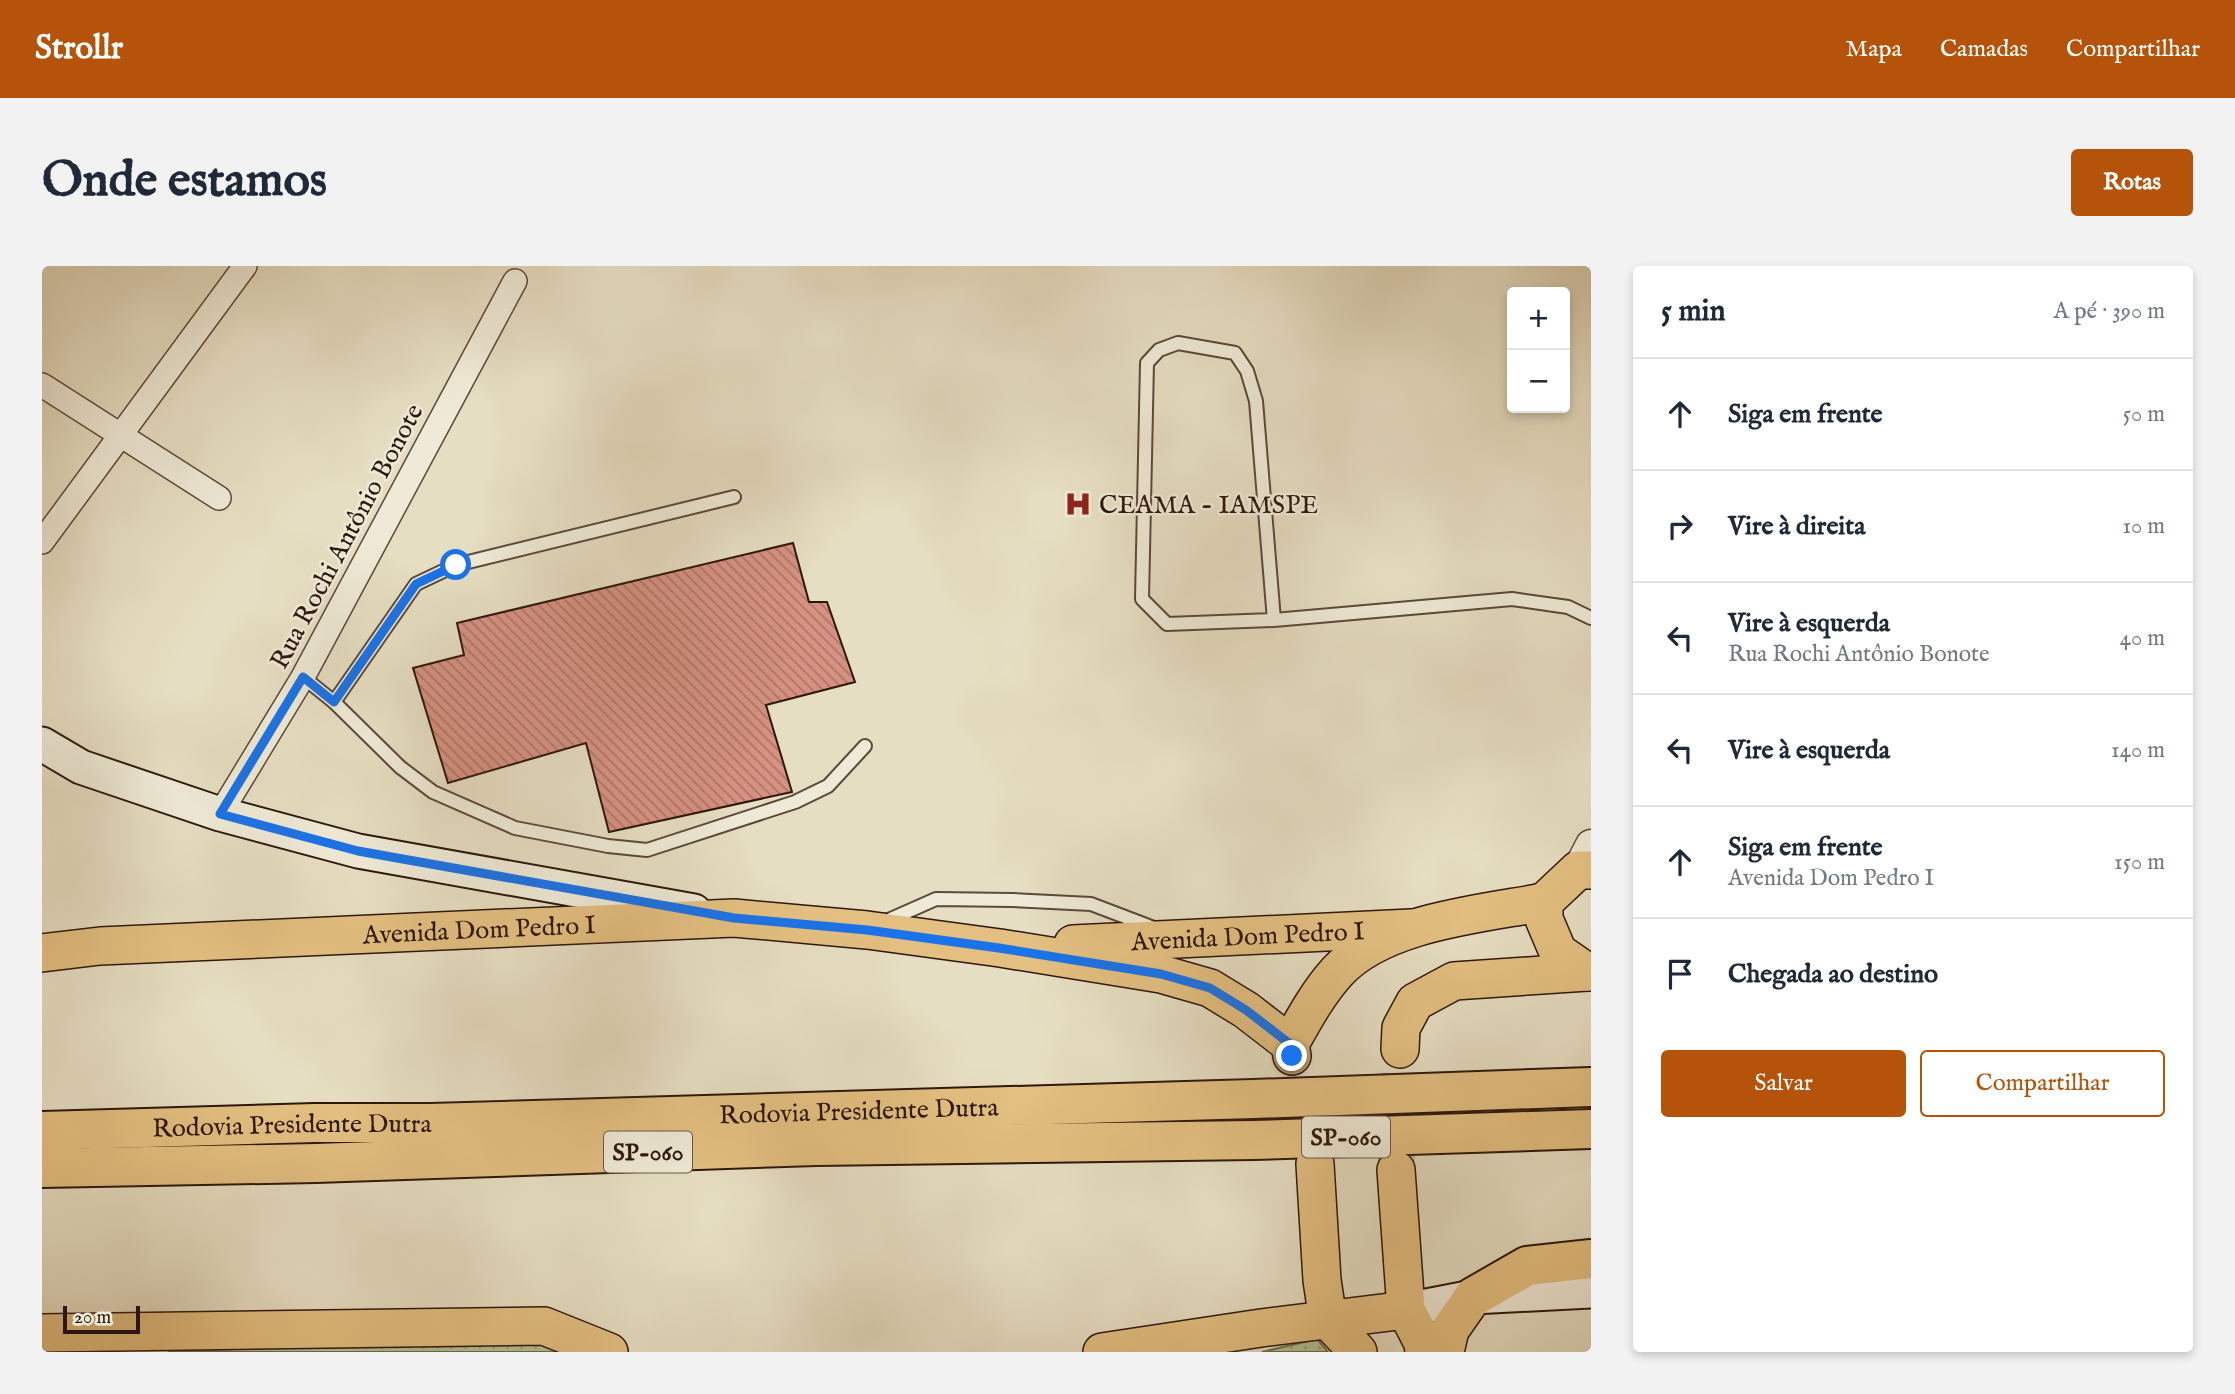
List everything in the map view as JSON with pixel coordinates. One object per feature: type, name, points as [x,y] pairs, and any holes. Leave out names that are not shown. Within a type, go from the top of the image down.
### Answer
[{"type":"highway","name":"Rodovia Presidente Dutra","points":[[42,1131],[315,1123],[472,1122],[1591,1087]]},
{"type":"highway","name":"Rodovia Presidente Dutra","points":[[42,1168],[316,1163],[816,1146],[1254,1140],[1591,1129]]},
{"type":"highway","points":[[1473,1297],[1527,1266],[1591,1259]]},
{"type":"main road","points":[[42,744],[81,767],[220,814],[358,851],[734,918]]},
{"type":"main road","points":[[1411,928],[1544,902],[1587,862]]},
{"type":"main road","points":[[1544,902],[1544,919],[1558,952],[1589,972]]},
{"type":"main road","name":"Avenida Dom Pedro I","points":[[42,953],[127,945],[734,918],[867,930],[1161,974],[1210,988],[1246,1010],[1291,1050],[1310,1008],[1338,971],[1369,947],[1411,928]]},
{"type":"main road","name":"Avenida Dom Pedro I","points":[[999,948],[1411,928]]},
{"type":"main road","points":[[1400,1049],[1401,1028],[1415,1002],[1454,981],[1589,972]]},
{"type":"main road","points":[[1315,1164],[1322,1280],[1328,1320],[1358,1352]]},
{"type":"main road","points":[[1396,1170],[1406,1310],[1423,1343],[1424,1352]]},
{"type":"main road","points":[[1102,1352],[1406,1310],[1473,1297],[1591,1291]]},
{"type":"main road","points":[[1445,1352],[1450,1330],[1473,1297]]},
{"type":"main road","points":[[42,1334],[544,1326],[609,1352]]},
{"type":"street","points":[[42,542],[245,266]]},
{"type":"street","name":"Rua Rochi Antônio Bonote","points":[[220,814],[303,677],[515,281]]},
{"type":"street","points":[[42,385],[219,498]]},
{"type":"lane","points":[[1274,620],[1256,401],[1247,371],[1235,353],[1178,343],[1158,350],[1147,363],[1142,599],[1167,624],[1274,620],[1512,599],[1569,607],[1591,618]]},
{"type":"lane","points":[[334,702],[416,584],[456,565],[734,497]]},
{"type":"lane","points":[[303,677],[334,702],[400,766],[433,792],[515,828],[608,846],[647,850],[795,802],[828,786],[865,746]]},
{"type":"lane","points":[[867,930],[936,899],[1013,900],[1091,904],[1181,938]]},
{"type":"green space","points":[[539,1336],[571,1352],[168,1352]]},
{"type":"green space","points":[[1317,1339],[1328,1352],[1262,1352]]},
{"type":"building","points":[[793,543],[809,602],[827,602],[855,682],[766,705],[792,792],[609,832],[586,743],[448,783],[413,668],[464,655],[457,623]]},
{"type":"tunnel","points":[[1396,1165],[1400,1049]]},
{"type":"place","name":"CEAMA - IAMSPE","points":[[1078,504]]},
{"type":"route","points":[[456,565],[416,584],[334,702],[303,677],[220,814],[358,851],[734,918],[867,930],[1161,974],[1210,988],[1246,1010],[1290,1044],[1292,1056]]}]
